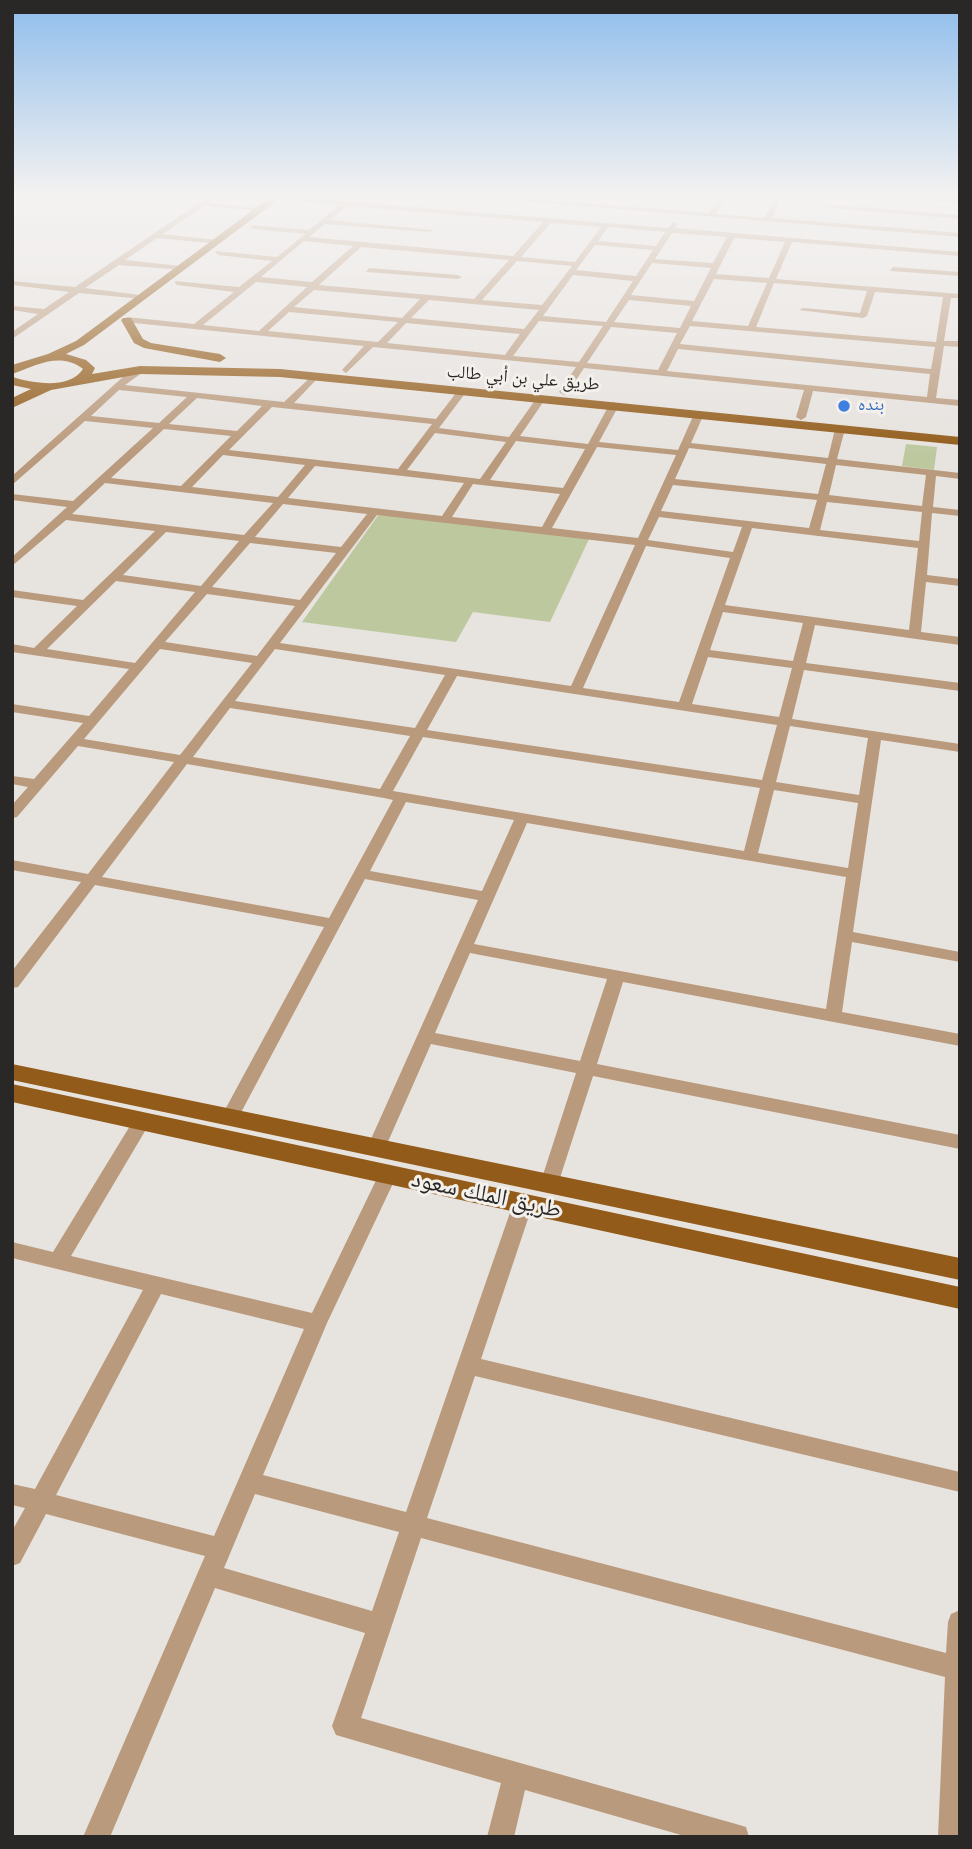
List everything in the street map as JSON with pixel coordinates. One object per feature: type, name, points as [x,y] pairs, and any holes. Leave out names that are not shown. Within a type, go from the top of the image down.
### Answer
[{"type":"main road","points":[[14,379],[74,347],[161,282]]},
{"type":"main road","points":[[74,347],[77,352],[90,349],[177,283]]},
{"type":"main road","points":[[127,320],[138,341],[148,346],[186,354],[281,365]]},
{"type":"main road","points":[[82,379],[88,373],[89,368],[84,363],[90,349]]},
{"type":"main road","name":"طريق علي بن أبي طالب","points":[[50,358],[142,370],[233,370],[314,376],[960,441]]},
{"type":"main road","name":"طريق علي بن أبي طالب","points":[[52,386],[120,367],[281,365],[960,433]]},
{"type":"main road","points":[[14,379],[52,386]]},
{"type":"main road","points":[[14,379],[20,392],[26,395]]},
{"type":"main road","points":[[12,404],[26,395],[52,386]]},
{"type":"main road","name":"طريق الملك سعود","points":[[12,1072],[960,1269]]},
{"type":"main road","name":"طريق الملك سعود","points":[[12,1093],[960,1298]]},
{"type":"street","points":[[13,335],[88,282]]},
{"type":"street","points":[[196,327],[250,282]]},
{"type":"street","points":[[282,282],[426,298]]},
{"type":"street","points":[[261,333],[318,282]]},
{"type":"street","points":[[439,282],[476,302],[544,308]]},
{"type":"street","points":[[346,370],[426,298],[448,288],[453,282]]},
{"type":"street","points":[[476,302],[494,282]]},
{"type":"street","points":[[507,358],[563,282]]},
{"type":"street","points":[[564,392],[636,282]]},
{"type":"street","points":[[661,373],[708,282]]},
{"type":"street","points":[[751,329],[773,282]]},
{"type":"street","points":[[799,282],[960,296]]},
{"type":"street","points":[[890,290],[891,282]]},
{"type":"street","points":[[12,283],[140,298]]},
{"type":"street","points":[[177,283],[241,290]]},
{"type":"street","points":[[813,283],[809,293],[869,298]]},
{"type":"street","points":[[346,290],[354,284]]},
{"type":"street","points":[[794,332],[804,306],[863,316],[872,288]]},
{"type":"street","points":[[931,400],[947,295]]},
{"type":"street","points":[[626,298],[696,304]]},
{"type":"street","points":[[12,309],[45,312]]},
{"type":"street","points":[[288,309],[526,332]]},
{"type":"street","points":[[537,318],[608,324],[751,329],[960,344]]},
{"type":"street","points":[[127,320],[661,373],[935,372]]},
{"type":"street","points":[[800,373],[812,334]]},
{"type":"street","points":[[675,346],[800,373],[809,388],[801,417]]},
{"type":"street","points":[[12,482],[118,387],[142,370]]},
{"type":"street","points":[[287,405],[314,376]]},
{"type":"street","points":[[118,387],[287,405],[512,439],[683,449],[960,476]]},
{"type":"street","points":[[809,388],[960,403]]},
{"type":"street","points":[[401,472],[462,391]]},
{"type":"street","points":[[12,563],[195,395]]},
{"type":"street","points":[[484,481],[541,398]]},
{"type":"street","points":[[184,489],[270,403]]},
{"type":"street","points":[[545,531],[614,405]]},
{"type":"street","points":[[576,690],[699,414]]},
{"type":"street","points":[[85,418],[238,434]]},
{"type":"street","points":[[814,532],[839,429]]},
{"type":"street","points":[[221,452],[567,492]]},
{"type":"street","points":[[12,814],[313,462]]},
{"type":"street","points":[[915,636],[931,473]]},
{"type":"street","points":[[105,480],[641,542],[737,556]]},
{"type":"street","points":[[445,520],[471,480]]},
{"type":"street","points":[[669,481],[960,513]]},
{"type":"street","points":[[12,497],[76,505]]},
{"type":"street","points":[[12,983],[374,512]]},
{"type":"street","points":[[654,513],[922,545]]},
{"type":"street","points":[[64,516],[344,551]]},
{"type":"street","points":[[684,707],[748,524]]},
{"type":"street","points":[[37,652],[163,528]]},
{"type":"street","points":[[12,542],[33,544]]},
{"type":"street","points":[[113,577],[304,604]]},
{"type":"street","points":[[919,578],[960,583]]},
{"type":"street","points":[[12,593],[86,604]]},
{"type":"street","points":[[718,608],[960,641]]},
{"type":"street","points":[[750,855],[810,621]]},
{"type":"street","points":[[157,645],[260,660]]},
{"type":"street","points":[[272,645],[960,748]]},
{"type":"street","points":[[12,648],[138,667]]},
{"type":"street","points":[[703,653],[960,687]]},
{"type":"street","points":[[384,794],[453,672]]},
{"type":"street","points":[[227,704],[866,800]]},
{"type":"street","points":[[12,708],[92,720]]},
{"type":"street","points":[[833,1016],[875,736]]},
{"type":"street","points":[[75,741],[854,874]]},
{"type":"street","points":[[12,780],[38,784]]},
{"type":"street","points":[[230,1117],[402,797]]},
{"type":"street","points":[[376,1148],[522,818]]},
{"type":"street","points":[[12,865],[334,924]]},
{"type":"street","points":[[361,874],[487,897]]},
{"type":"street","points":[[845,936],[960,957]]},
{"type":"street","points":[[465,947],[960,1040]]},
{"type":"street","points":[[12,957],[29,961]]},
{"type":"street","points":[[549,1184],[617,975]]},
{"type":"street","points":[[425,1037],[960,1142]]},
{"type":"street","points":[[58,1261],[142,1121]]},
{"type":"street","points":[[96,1837],[317,1323],[388,1175]]},
{"type":"street","points":[[523,1204],[345,1726],[726,1835]]},
{"type":"street","points":[[13,1251],[317,1323]]},
{"type":"street","points":[[12,1555],[156,1285]]},
{"type":"street","points":[[468,1365],[960,1482]]},
{"type":"street","points":[[249,1482],[958,1668]]},
{"type":"street","points":[[12,1494],[220,1549]]},
{"type":"street","points":[[208,1575],[380,1625]]},
{"type":"street","points":[[951,1837],[960,1622]]},
{"type":"street","points":[[500,1837],[516,1774]]},
{"type":"green space","points":[[906,444],[937,447],[934,470],[902,466]]},
{"type":"green space","points":[[379,514],[589,539],[550,622],[473,612],[456,642],[302,622]]},
{"type":"place","name":"بنده","points":[[844,406]]}]
